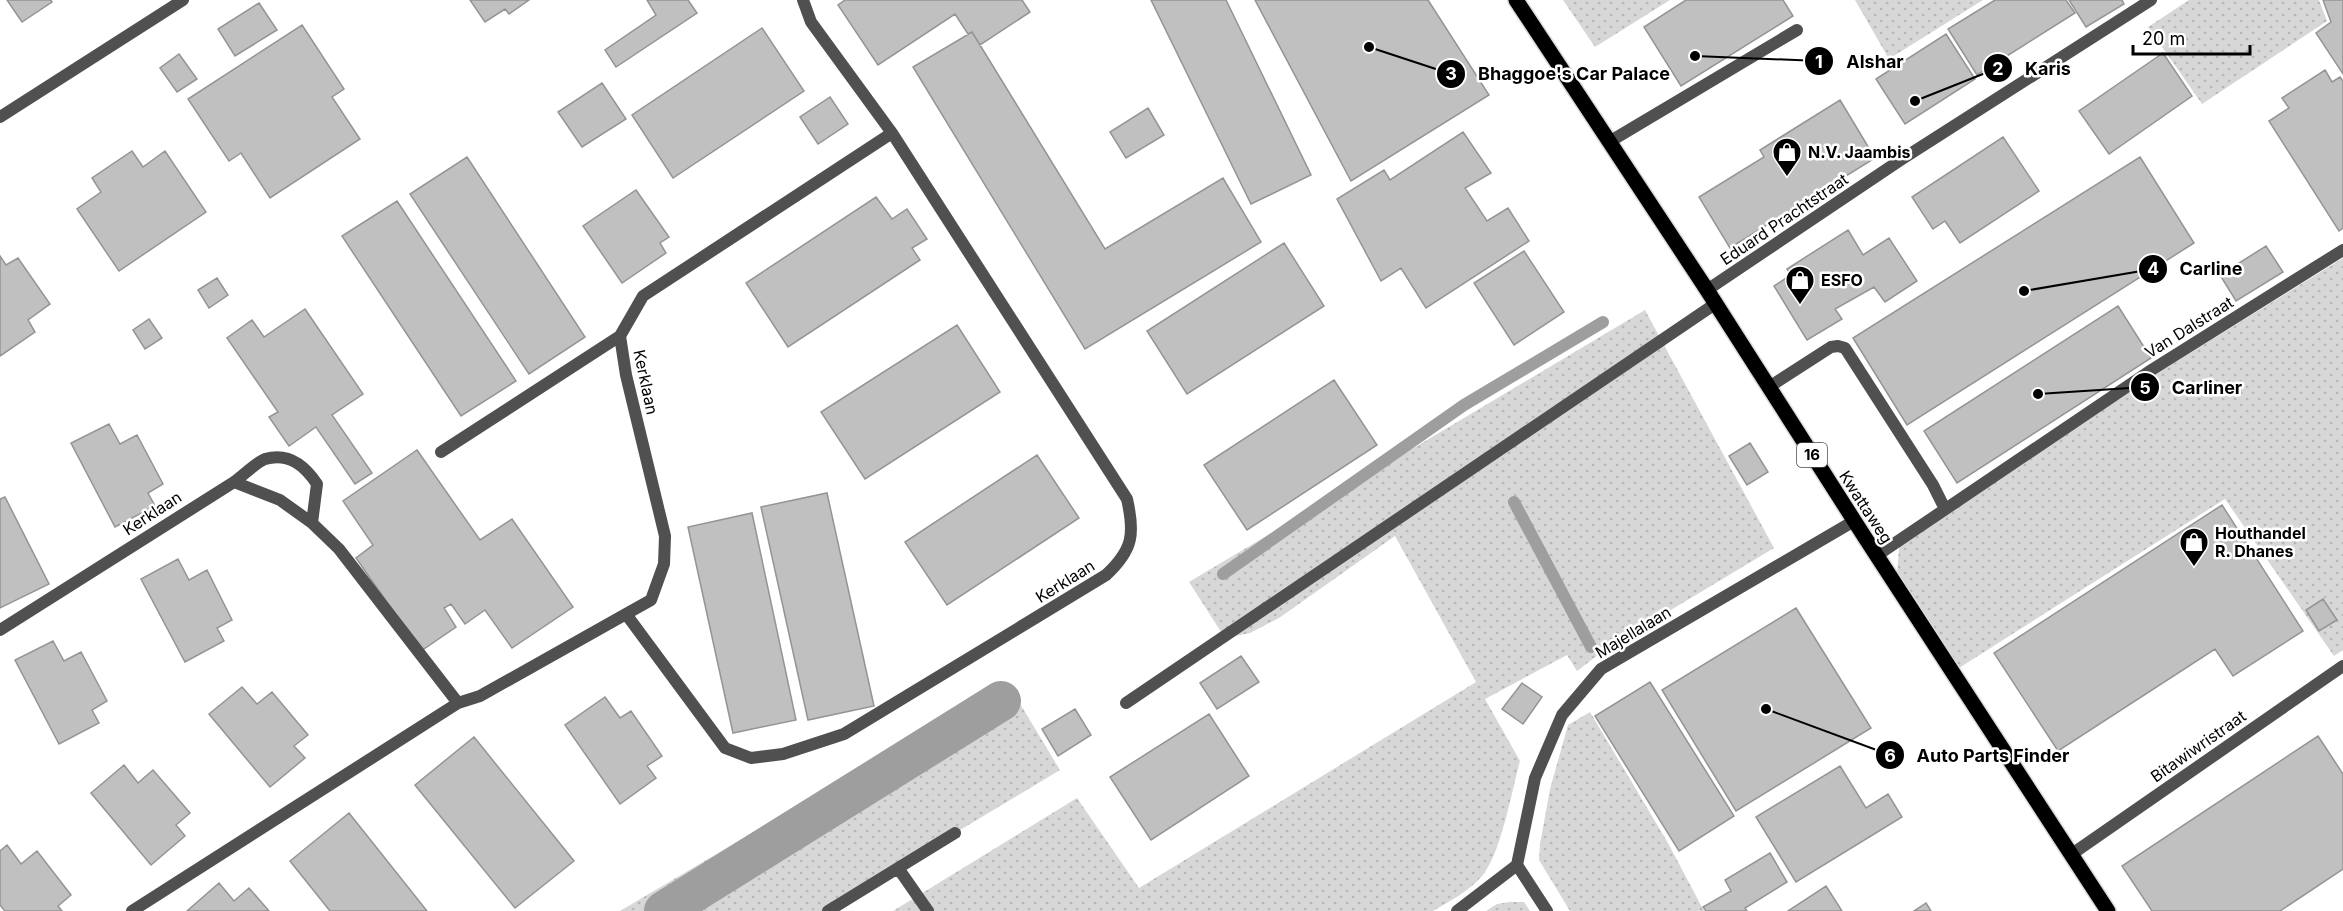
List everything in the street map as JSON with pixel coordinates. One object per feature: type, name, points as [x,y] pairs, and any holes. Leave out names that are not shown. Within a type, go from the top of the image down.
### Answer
[{"type":"main road","name":"Kwattaweg","points":[[1516,0],[1707,290],[1876,556],[2108,911]]},
{"type":"street","points":[[0,117],[183,0]]},
{"type":"street","name":"Kerklaan","points":[[626,614],[725,747],[751,759],[783,754],[844,734],[1106,575],[1122,561],[1131,542],[1132,522],[1127,499],[892,133],[811,22],[803,0]]},
{"type":"street","name":"Eduard Prachtstraat","points":[[1707,290],[1899,161],[2151,0]]},
{"type":"street","points":[[1609,142],[1797,30]]},
{"type":"street","name":"Kerklaan","points":[[132,911],[458,703],[480,696],[651,600],[664,564],[665,536],[626,375],[620,336],[643,296],[892,133]]},
{"type":"street","name":"Van Dalstraat","points":[[1876,556],[2153,369],[2343,250]]},
{"type":"street","points":[[1126,703],[1715,304]]},
{"type":"street","points":[[441,452],[620,336]]},
{"type":"street","points":[[1769,387],[1830,347],[1845,348],[1946,509]]},
{"type":"street","name":"Kerklaan","points":[[0,630],[234,482],[265,459],[289,458],[307,469],[317,484],[312,523]]},
{"type":"street","points":[[234,482],[280,500],[312,523],[339,549],[458,703]]},
{"type":"street","name":"Majellalaan","points":[[1518,865],[1535,778],[1562,715],[1601,669],[1854,520]]},
{"type":"street","name":"Bitawiwristraat","points":[[2072,854],[2343,666]]},
{"type":"street","points":[[828,911],[955,833]]},
{"type":"street","points":[[1457,911],[1518,865],[1547,911]]},
{"type":"street","points":[[898,868],[928,911]]},
{"type":"shaded area","points":[[1563,0],[1670,0],[1595,47]]},
{"type":"shaded area","points":[[1855,0],[1983,0],[1889,59]]},
{"type":"shaded area","points":[[2189,0],[2319,0],[2327,21],[2202,104],[2148,27]]},
{"type":"shaded area","points":[[2343,258],[2343,650],[2334,656],[2225,499],[1959,668],[1897,575],[1899,548],[1915,524]]},
{"type":"shaded area","points":[[1645,310],[1774,548],[1606,649],[1577,671],[1567,655],[1485,699],[1520,761],[1495,853],[1482,876],[1471,886],[1433,911],[893,911],[1077,798],[1139,888],[1476,682],[1395,536],[1279,618],[1250,633],[1225,638],[1189,582]]},
{"type":"shaded area","points":[[1007,682],[1060,770],[825,911],[620,911]]},
{"type":"shaded area","points":[[1590,712],[1668,843],[1704,911],[1570,911],[1539,860],[1550,789],[1568,725]]},
{"type":"shaded area","points":[[1524,902],[1530,911],[1486,911],[1497,904]]},
{"type":"building","points":[[7,0],[51,0],[52,2],[22,22]]},
{"type":"building","points":[[470,0],[529,0],[509,14],[505,9],[485,22]]},
{"type":"building","points":[[647,0],[688,0],[697,13],[616,67],[605,50],[656,15]]},
{"type":"building","points":[[845,0],[1022,0],[1030,12],[980,45],[972,32],[968,34],[955,14],[878,65],[838,5]]},
{"type":"building","points":[[1151,0],[1226,0],[1311,175],[1251,204]]},
{"type":"building","points":[[1255,0],[1428,0],[1489,95],[1351,181]]},
{"type":"building","points":[[1686,0],[1783,0],[1793,16],[1681,86],[1644,27]]},
{"type":"building","points":[[1995,0],[2066,0],[2075,13],[1977,75],[1948,29]]},
{"type":"building","points":[[2069,0],[2122,0],[2124,4],[2086,27]]},
{"type":"building","points":[[2323,0],[2343,0],[2343,74],[2316,33],[2331,22]]},
{"type":"building","points":[[259,3],[277,30],[235,56],[218,29]]},
{"type":"building","points":[[302,25],[344,89],[332,97],[360,139],[270,198],[241,153],[229,161],[188,99]]},
{"type":"building","points":[[762,28],[804,91],[673,178],[632,115]]},
{"type":"building","points":[[972,32],[1105,249],[1223,178],[1261,242],[1085,349],[913,67]]},
{"type":"building","points":[[1946,34],[1975,79],[1905,124],[1876,79]]},
{"type":"building","points":[[2163,53],[2192,96],[2109,154],[2079,111]]},
{"type":"building","points":[[179,54],[197,79],[177,92],[160,68]]},
{"type":"building","points":[[2325,70],[2332,82],[2340,77],[2343,81],[2343,228],[2339,231],[2269,121],[2289,108],[2282,98]]},
{"type":"building","points":[[602,83],[626,119],[582,147],[558,112]]},
{"type":"building","points":[[830,97],[848,124],[818,144],[800,117]]},
{"type":"building","name":"N.V. Jaambis","points":[[1840,100],[1875,158],[1730,248],[1699,197],[1764,157],[1760,150]]},
{"type":"building","points":[[1148,108],[1164,135],[1126,158],[1110,132]]},
{"type":"building","points":[[1463,132],[1491,173],[1465,188],[1487,221],[1508,208],[1529,241],[1426,308],[1401,268],[1381,281],[1337,199],[1384,170],[1390,180]]},
{"type":"building","points":[[2003,137],[2039,191],[1960,243],[1945,221],[1933,229],[1912,197]]},
{"type":"building","points":[[132,151],[143,167],[165,151],[206,212],[119,271],[77,209],[101,192],[92,178]]},
{"type":"building","points":[[467,157],[585,337],[529,374],[410,194]]},
{"type":"building","points":[[2140,157],[2194,243],[1907,425],[1853,338]]},
{"type":"building","points":[[636,190],[669,237],[660,243],[666,253],[622,283],[583,226]]},
{"type":"building","points":[[876,197],[892,219],[907,209],[927,239],[912,248],[920,260],[788,347],[746,283]]},
{"type":"building","points":[[397,201],[516,381],[461,416],[342,236]]},
{"type":"building","points":[[1848,230],[1863,255],[1889,238],[1917,281],[1885,302],[1874,287],[1835,309],[1842,319],[1807,340],[1774,286],[1791,275],[1787,269]]},
{"type":"building","points":[[1284,243],[1324,306],[1187,394],[1147,331]]},
{"type":"building","points":[[2266,246],[2283,272],[2236,301],[2220,275]]},
{"type":"building","points":[[1524,251],[1564,312],[1514,345],[1474,283]]},
{"type":"building","points":[[0,256],[6,265],[18,258],[50,304],[28,320],[35,332],[0,356]]},
{"type":"building","points":[[217,278],[228,295],[209,308],[198,290]]},
{"type":"building","points":[[2118,306],[2151,358],[1957,483],[1924,431]]},
{"type":"building","points":[[305,309],[363,394],[332,415],[372,473],[355,484],[316,427],[289,446],[269,417],[278,412],[227,338],[252,320],[264,337]]},
{"type":"building","points":[[149,319],[162,338],[145,349],[133,330]]},
{"type":"building","points":[[957,325],[1000,392],[865,479],[821,412]]},
{"type":"building","points":[[1334,380],[1377,445],[1247,530],[1204,465]]},
{"type":"building","points":[[109,424],[120,444],[137,435],[163,484],[148,493],[155,506],[115,527],[71,443]]},
{"type":"building","points":[[1750,443],[1768,472],[1747,485],[1729,456]]},
{"type":"building","points":[[417,450],[480,540],[512,519],[573,607],[512,648],[485,610],[465,624],[451,604],[444,608],[456,627],[421,651],[356,558],[373,545],[343,501]]},
{"type":"building","points":[[1037,455],[1079,518],[947,605],[905,542]]},
{"type":"building","points":[[827,493],[874,706],[808,720],[761,507]]},
{"type":"building","points":[[5,497],[49,584],[0,608],[0,499]]},
{"type":"building","name":"Houthandel R. Dhanes","points":[[2222,505],[2303,631],[2233,676],[2215,649],[2058,751],[1994,653]]},
{"type":"building","points":[[752,513],[796,720],[733,733],[688,527]]},
{"type":"building","points":[[178,559],[189,580],[207,570],[232,620],[217,628],[224,641],[185,662],[141,579]]},
{"type":"building","points":[[2323,599],[2337,620],[2319,631],[2306,610]]},
{"type":"building","points":[[1796,608],[1871,728],[1736,811],[1662,690]]},
{"type":"building","points":[[53,641],[64,661],[81,652],[107,701],[92,710],[99,723],[59,744],[15,660]]},
{"type":"building","points":[[1241,656],[1259,682],[1217,709],[1200,683]]},
{"type":"building","points":[[1650,682],[1734,816],[1679,851],[1595,716]]},
{"type":"building","points":[[1522,683],[1542,697],[1523,724],[1502,709]]},
{"type":"building","points":[[242,687],[257,704],[272,692],[308,735],[294,746],[305,758],[270,787],[209,714]]},
{"type":"building","points":[[605,697],[620,718],[631,711],[662,756],[647,766],[656,778],[620,804],[565,725]]},
{"type":"building","points":[[1075,709],[1091,735],[1058,756],[1042,729]]},
{"type":"building","points":[[1209,714],[1249,776],[1151,840],[1110,777]]},
{"type":"building","points":[[2318,736],[2343,774],[2343,869],[2280,911],[2152,911],[2122,866]]},
{"type":"building","points":[[474,737],[574,861],[515,908],[415,785]]},
{"type":"building","points":[[124,765],[138,783],[153,770],[190,813],[176,825],[185,836],[151,865],[91,793]]},
{"type":"building","points":[[1840,766],[1866,808],[1888,794],[1902,817],[1796,882],[1756,817]]},
{"type":"building","points":[[349,813],[427,911],[330,911],[290,861]]},
{"type":"building","points":[[7,845],[21,864],[37,851],[71,895],[58,906],[62,911],[5,911],[0,905],[0,851]]},
{"type":"building","points":[[1770,853],[1787,882],[1745,908],[1747,911],[1706,911],[1703,907],[1731,891],[1725,880]]},
{"type":"building","points":[[219,883],[234,901],[249,888],[269,911],[187,911]]},
{"type":"building","points":[[1826,886],[1842,911],[1788,911]]},
{"type":"building","points":[[1926,903],[1931,911],[1914,911]]},
{"type":"waterway","points":[[1223,574],[1464,405],[1603,322]]},
{"type":"waterway","points":[[1514,502],[1591,647]]},
{"type":"waterway","points":[[664,911],[1001,701]]},
{"type":"place","name":"Bhaggoe's Car Palace","points":[[1369,47]]},
{"type":"place","name":"Alshar","points":[[1695,56]]},
{"type":"place","name":"Karis","points":[[1915,101]]},
{"type":"place","name":"N.V. Jaambis","points":[[1787,178]]},
{"type":"place","name":"Carline","points":[[2024,291]]},
{"type":"place","name":"ESFO","points":[[1800,306]]},
{"type":"place","name":"Carliner","points":[[2038,394]]},
{"type":"place","name":"Houthandel R. Dhanes","points":[[2194,568]]},
{"type":"place","name":"Auto Parts Finder","points":[[1766,709]]}]
